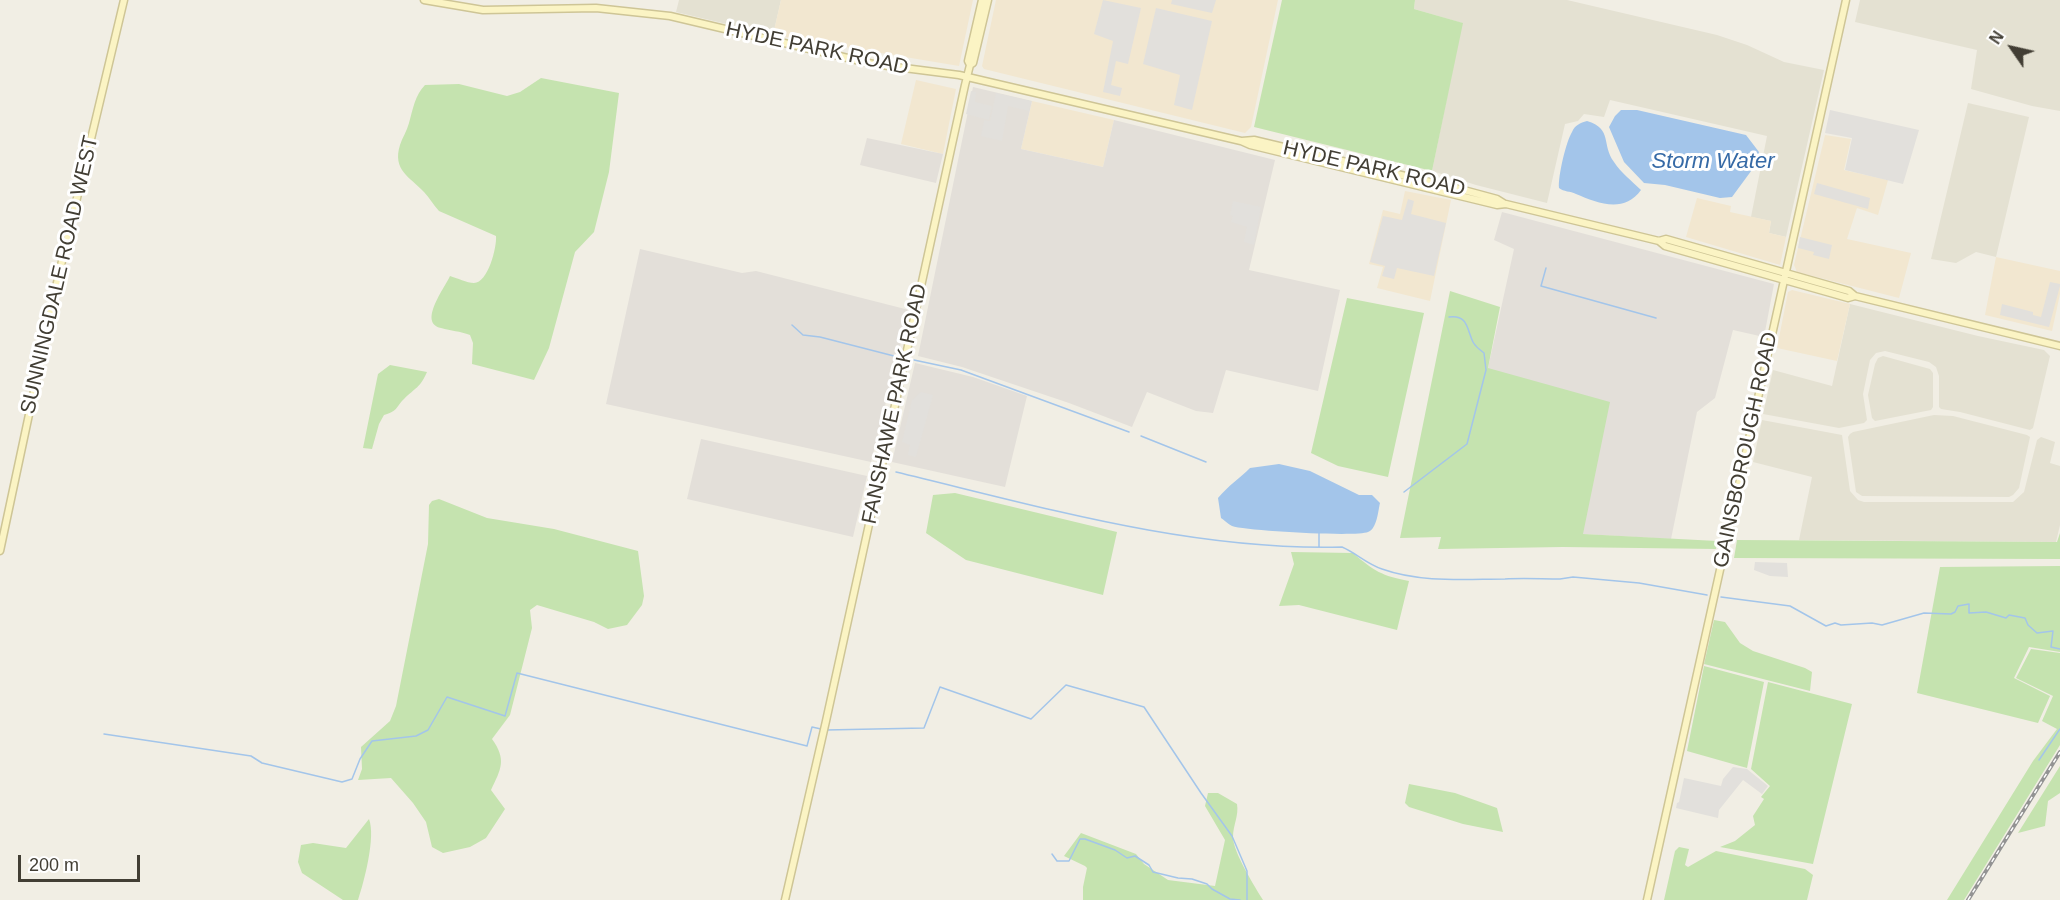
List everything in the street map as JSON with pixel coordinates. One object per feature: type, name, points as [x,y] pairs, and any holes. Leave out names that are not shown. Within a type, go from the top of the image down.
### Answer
[{"type":"main road","name":"SUNNINGDALE ROAD WEST","points":[[0,551],[58,278],[124,0]]},
{"type":"main road","name":"HYDE PARK ROAD","points":[[424,0],[483,10],[596,8],[670,16],[873,64],[938,71],[967,77],[1241,141],[1497,205],[1506,204],[1659,241],[1666,239],[1848,298],[1855,296],[2060,346]]},
{"type":"main road","name":"FANSHAWE PARK ROAD","points":[[970,65],[968,61],[982,0]]},
{"type":"main road","name":"FANSHAWE PARK ROAD","points":[[785,900],[967,77],[970,65],[973,63],[988,0]]},
{"type":"main road","name":"GAINSBOROUGH ROAD","points":[[1647,900],[1846,0]]},
{"type":"shaded area","points":[[679,0],[781,0],[773,35],[676,12]]},
{"type":"shaded area","points":[[781,0],[973,0],[959,66],[773,35]]},
{"type":"shaded area","points":[[996,0],[1278,0],[1251,127],[1245,133],[984,69],[982,66]]},
{"type":"shaded area","points":[[1103,0],[1141,8],[1128,64],[1116,61],[1111,85],[1122,88],[1120,96],[1103,92],[1113,41],[1094,34]]},
{"type":"shaded area","points":[[1172,0],[1216,0],[1212,13],[1171,4]]},
{"type":"shaded area","points":[[1415,0],[1567,0],[1717,35],[1747,45],[1784,62],[1824,70],[1786,237],[1769,233],[1771,221],[1751,217],[1767,136],[1610,100],[1604,117],[1584,114],[1578,121],[1565,124],[1547,203],[1432,171],[1462,23],[1414,9]]},
{"type":"shaded area","points":[[1860,0],[2060,0],[2060,111],[2032,106],[1971,89],[1977,50],[1855,22]]},
{"type":"shaded area","points":[[1156,8],[1212,21],[1192,110],[1174,105],[1180,75],[1143,64]]},
{"type":"shaded area","points":[[916,80],[956,89],[943,154],[901,144]]},
{"type":"shaded area","points":[[973,87],[1032,101],[1021,149],[1103,167],[1114,120],[1275,160],[1249,270],[1340,290],[1318,391],[1226,370],[1213,413],[1196,411],[1147,392],[1132,427],[962,367],[918,356]]},
{"type":"shaded area","points":[[971,91],[976,92],[975,102],[992,106],[989,120],[966,114]]},
{"type":"shaded area","points":[[996,93],[1031,101],[1029,111],[1008,106],[1002,141],[981,136],[984,120],[990,121]]},
{"type":"shaded area","points":[[1032,101],[1114,120],[1103,167],[1021,149]]},
{"type":"shaded area","points":[[1968,103],[2029,117],[1996,257],[1976,252],[1956,263],[1931,259]]},
{"type":"shaded area","points":[[1830,110],[1919,130],[1903,184],[1845,170],[1852,138],[1825,133]]},
{"type":"shaded area","points":[[1825,135],[1851,139],[1844,170],[1888,180],[1878,215],[1857,208],[1847,239],[1911,253],[1899,298],[1797,272],[1794,265]]},
{"type":"shaded area","points":[[867,138],[943,154],[936,183],[860,165]]},
{"type":"shaded area","points":[[1817,183],[1870,198],[1868,209],[1814,194]]},
{"type":"shaded area","points":[[1405,191],[1451,200],[1430,301],[1377,288],[1383,267],[1369,264],[1383,210],[1400,214]]},
{"type":"shaded area","points":[[1697,198],[1731,206],[1730,212],[1771,221],[1769,233],[1786,237],[1780,265],[1686,237]]},
{"type":"shaded area","points":[[1408,199],[1414,201],[1411,214],[1446,223],[1434,276],[1397,268],[1394,279],[1382,276],[1385,266],[1370,262],[1383,216],[1402,220]]},
{"type":"shaded area","points":[[1233,201],[1261,207],[1254,245],[1244,242],[1247,227],[1231,222]]},
{"type":"shaded area","points":[[1502,212],[1774,284],[1764,337],[1733,330],[1715,398],[1697,412],[1671,539],[1583,534],[1488,368],[1514,249],[1494,240]]},
{"type":"shaded area","points":[[1800,237],[1832,245],[1829,259],[1798,248]]},
{"type":"shaded area","points":[[640,249],[742,273],[756,271],[909,310],[871,462],[606,404]]},
{"type":"shaded area","points":[[1996,257],[2060,271],[2060,294],[2052,331],[1985,315]]},
{"type":"shaded area","points":[[2050,282],[2060,284],[2060,286],[2049,327],[2000,315],[2002,304],[2033,312],[2033,315],[2041,317]]},
{"type":"shaded area","points":[[1792,290],[1850,304],[1837,361],[1777,348],[1788,292]]},
{"type":"shaded area","points":[[1850,304],[2044,350],[2050,356],[2033,428],[2030,430],[1941,409],[1939,407],[1939,376],[1936,367],[1929,362],[1885,351],[1876,353],[1870,360],[1863,394],[1867,420],[1864,423],[1839,428],[1763,414],[1773,370],[1832,386]]},
{"type":"shaded area","points":[[1883,356],[1930,369],[1933,373],[1933,407],[1931,410],[1875,421],[1872,418],[1868,395],[1875,364],[1878,358]]},
{"type":"shaded area","points":[[915,363],[973,377],[1027,396],[1005,487],[892,462]]},
{"type":"shaded area","points":[[921,392],[933,395],[916,457],[908,455],[910,445],[902,442],[912,400]]},
{"type":"shaded area","points":[[1934,415],[1953,416],[2030,437],[2019,488],[2013,495],[2009,497],[1862,496],[1856,492],[1848,437],[1850,434]]},
{"type":"shaded area","points":[[1762,420],[1842,435],[1850,491],[1858,500],[1864,502],[2013,502],[2024,492],[2037,440],[2041,437],[2055,442],[2050,463],[2060,466],[2060,525],[2056,542],[1799,540],[1812,477],[1753,462]]},
{"type":"shaded area","points":[[701,439],[867,476],[853,537],[687,499]]},
{"type":"shaded area","points":[[1755,562],[1787,563],[1788,577],[1770,576],[1754,570]]},
{"type":"shaded area","points":[[1733,767],[1747,769],[1768,786],[1762,794],[1743,780],[1719,810],[1718,818],[1676,808],[1684,778],[1721,786],[1723,779]]},
{"type":"green space","points":[[1282,0],[1415,0],[1414,9],[1463,23],[1432,171],[1254,127]]},
{"type":"green space","points":[[541,78],[619,93],[609,172],[594,232],[575,252],[549,348],[534,380],[472,364],[473,343],[470,335],[435,325],[432,313],[450,276],[471,283],[479,281],[491,264],[496,236],[439,211],[400,167],[398,154],[413,107],[425,85],[459,84],[507,96],[520,92]]},
{"type":"green space","points":[[1450,291],[1500,307],[1488,368],[1610,402],[1583,534],[1717,541],[1716,549],[1563,547],[1438,549],[1441,537],[1400,538]]},
{"type":"green space","points":[[1347,298],[1424,313],[1388,477],[1338,466],[1311,453]]},
{"type":"green space","points":[[390,365],[427,372],[420,385],[396,409],[384,415],[372,449],[363,448],[378,374]]},
{"type":"green space","points":[[955,493],[1117,532],[1103,595],[966,560],[926,533],[933,495]]},
{"type":"green space","points":[[439,499],[487,518],[554,529],[638,551],[644,596],[642,605],[627,625],[608,629],[594,622],[537,605],[530,610],[532,628],[510,715],[492,739],[500,753],[501,764],[491,790],[505,809],[486,838],[470,847],[443,853],[432,847],[426,822],[391,778],[358,780],[362,769],[361,747],[390,721],[396,706],[428,544],[429,505],[432,501]]},
{"type":"green space","points":[[2060,533],[2060,559],[1734,558],[1737,540],[2057,542]]},
{"type":"green space","points":[[1291,552],[1353,553],[1379,572],[1409,581],[1397,630],[1299,605],[1279,606],[1294,564]]},
{"type":"green space","points":[[2060,566],[2060,652],[2029,647],[2014,678],[2050,696],[2038,723],[1917,693],[1940,567]]},
{"type":"green space","points":[[1714,620],[1725,622],[1740,643],[1753,651],[1812,672],[1810,691],[1704,664]]},
{"type":"green space","points":[[2031,649],[2060,653],[2060,745],[1964,900],[1947,900],[2033,761],[2057,729],[2042,721],[2053,696],[2016,678]]},
{"type":"green space","points":[[1704,666],[1764,682],[1747,768],[1687,751]]},
{"type":"green space","points":[[1768,682],[1852,704],[1813,864],[1720,847],[1735,841],[1755,825],[1753,816],[1764,799],[1761,797],[1770,786],[1751,769]]},
{"type":"green space","points":[[2060,766],[2060,793],[2048,801],[2045,826],[2018,833]]},
{"type":"green space","points":[[1409,784],[1455,793],[1497,808],[1503,832],[1463,824],[1409,807],[1405,803]]},
{"type":"green space","points":[[1208,793],[1218,793],[1237,804],[1234,843],[1245,869],[1263,900],[1083,900],[1087,868],[1064,856],[1081,833],[1136,854],[1144,864],[1168,880],[1215,886],[1225,840],[1205,806]]},
{"type":"green space","points":[[369,819],[370,848],[358,900],[343,900],[302,873],[298,862],[301,845],[313,843],[346,848]]},
{"type":"green space","points":[[1679,847],[1689,849],[1685,865],[1688,867],[1716,851],[1805,869],[1813,875],[1807,900],[1664,900],[1675,851]]},
{"type":"water","name":"Storm Water","points":[[1621,110],[1637,110],[1746,135],[1759,152],[1757,163],[1732,197],[1720,198],[1665,185],[1644,183],[1624,162],[1609,127]]},
{"type":"water","name":"Storm Water","points":[[1587,121],[1595,124],[1604,133],[1614,162],[1641,190],[1627,202],[1601,203],[1559,188],[1561,168],[1570,137],[1576,126]]},
{"type":"water","points":[[1279,464],[1310,471],[1359,495],[1372,495],[1380,503],[1377,519],[1371,530],[1360,533],[1324,534],[1278,531],[1232,526],[1221,518],[1218,498],[1226,490],[1250,468]]},
{"type":"waterway","points":[[1546,268],[1541,286],[1656,318]]},
{"type":"waterway","points":[[1404,492],[1467,444],[1486,370],[1484,353],[1474,343],[1463,320],[1449,317]]},
{"type":"waterway","points":[[792,325],[803,335],[820,337],[894,356]]},
{"type":"waterway","points":[[914,360],[961,370],[1129,432]]},
{"type":"waterway","points":[[1141,436],[1206,462]]},
{"type":"waterway","points":[[896,472],[1061,512],[1173,534],[1229,542],[1342,547],[1377,567],[1412,576],[1459,580],[1573,577],[1639,583],[1707,595]]},
{"type":"waterway","points":[[1319,532],[1319,547]]},
{"type":"waterway","points":[[1721,597],[1790,606],[1826,626],[1835,623],[1882,625],[1924,613],[1951,614],[1958,606],[1969,604],[1969,613],[1986,612],[2006,618],[2009,615],[2025,618],[2028,625],[2037,633],[2053,631],[2051,647],[2060,649]]},
{"type":"waterway","points":[[104,734],[251,756],[262,763],[342,782],[352,779],[360,759],[372,741],[416,736],[428,730],[447,697],[505,716],[517,673],[807,746],[812,727],[821,729]]},
{"type":"waterway","points":[[826,730],[924,728],[940,687],[1031,719],[1066,685],[1144,707],[1232,836],[1247,871],[1247,900]]},
{"type":"waterway","points":[[2039,760],[2060,729]]},
{"type":"waterway","points":[[1052,854],[1057,861],[1069,861],[1080,839],[1085,839],[1115,850],[1127,858],[1135,856],[1149,865],[1153,872],[1192,879],[1207,884],[1230,899],[1240,900]]},
{"type":"railway","points":[[1968,900],[2060,752]]}]
